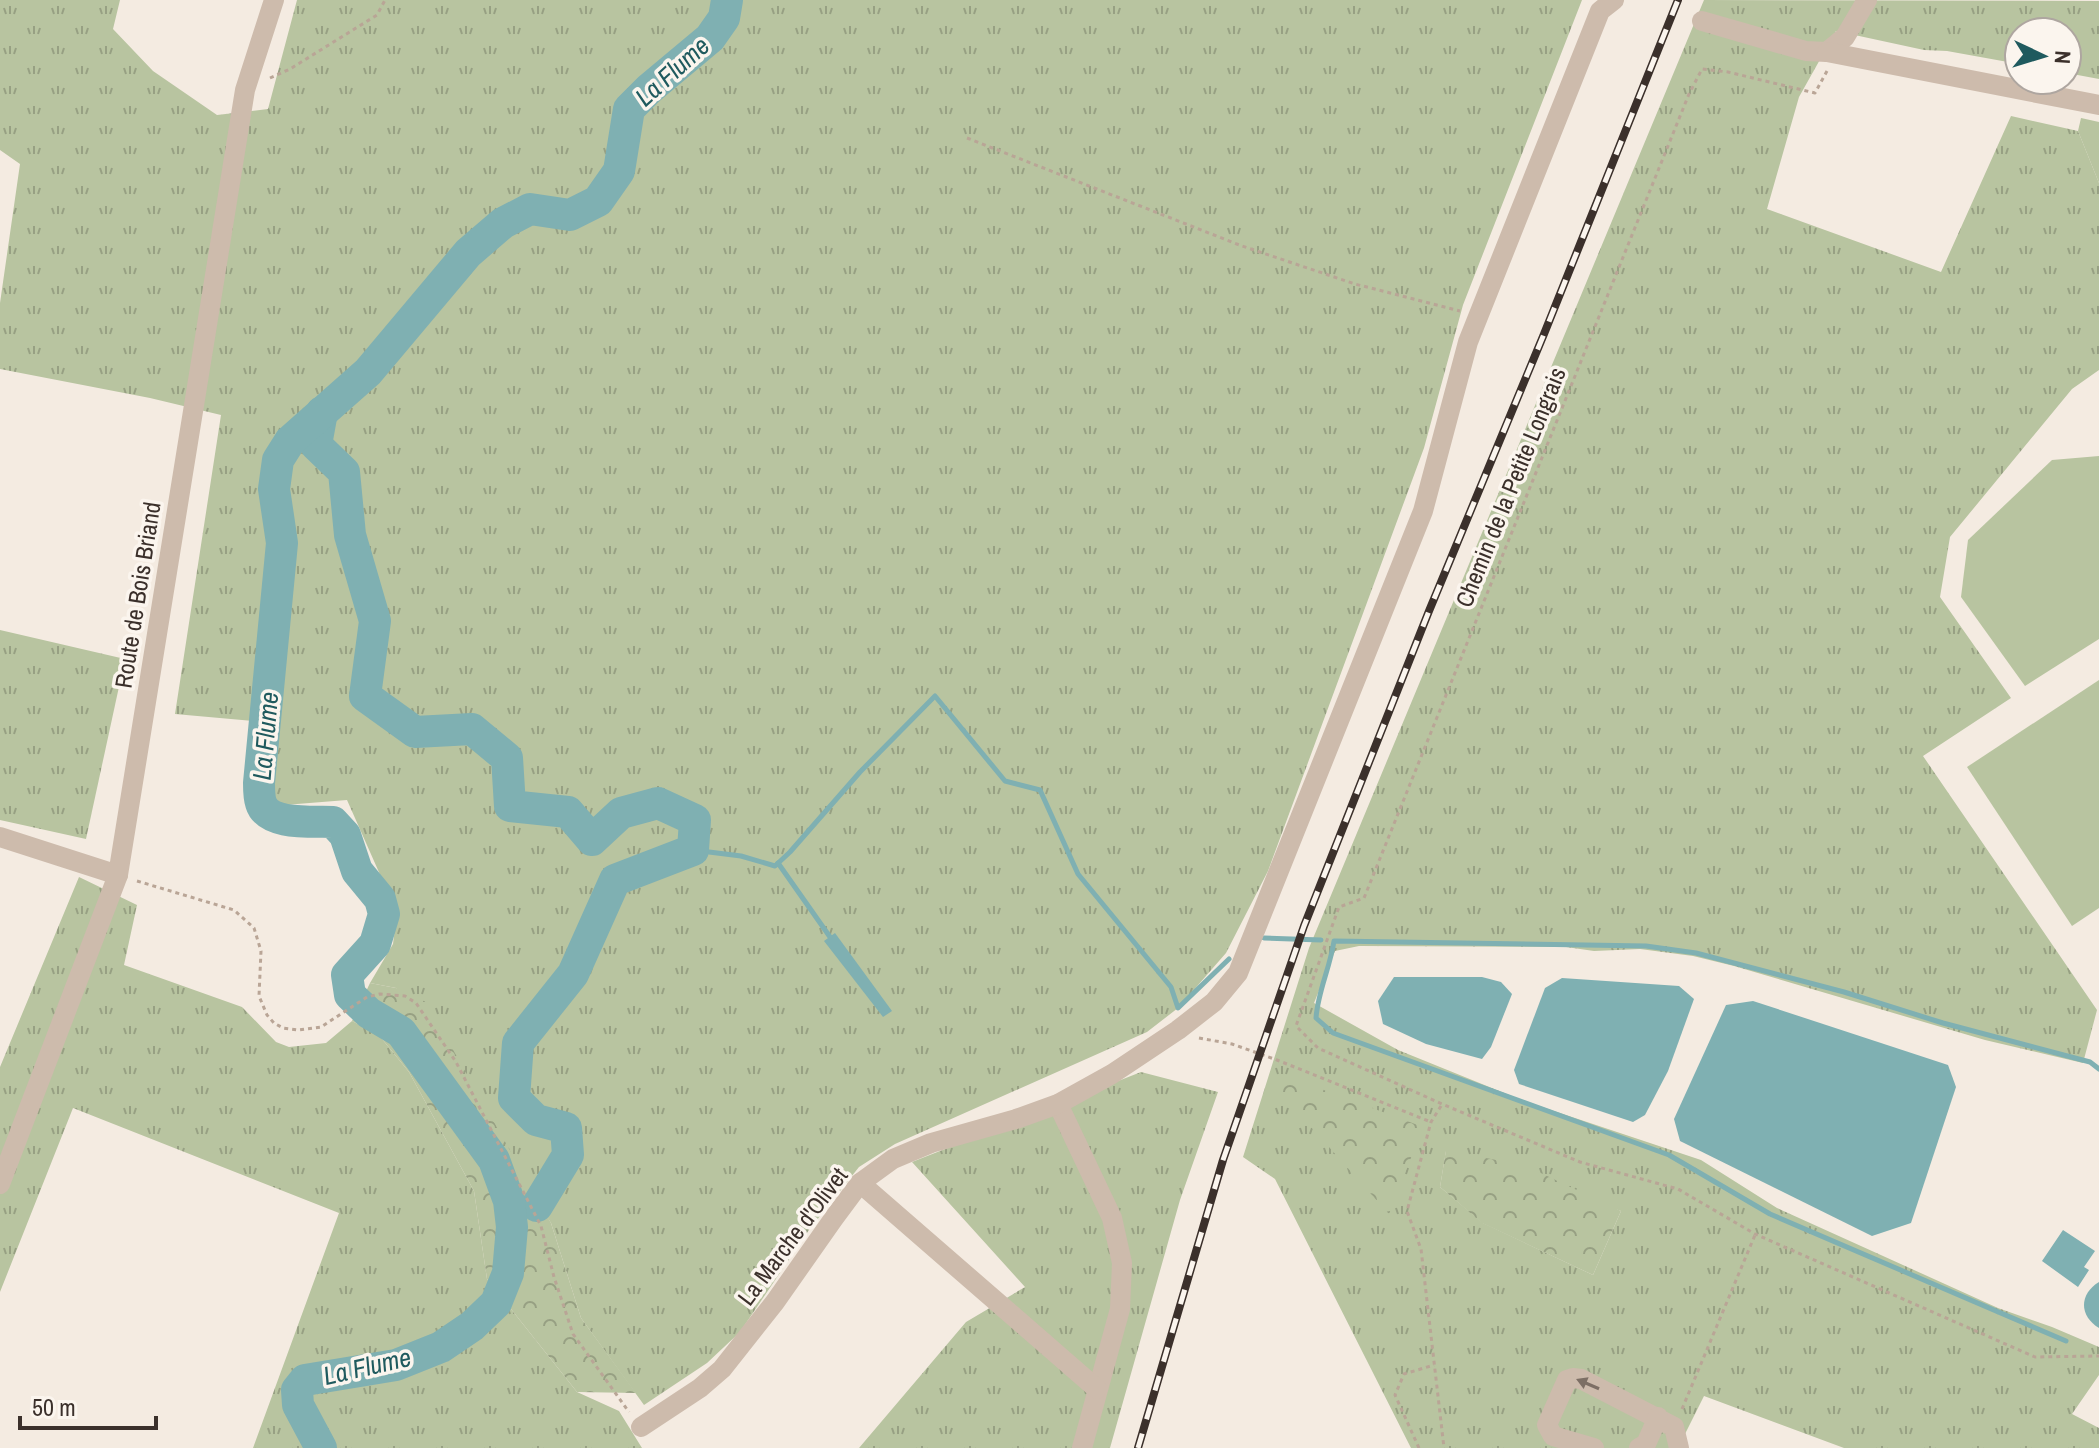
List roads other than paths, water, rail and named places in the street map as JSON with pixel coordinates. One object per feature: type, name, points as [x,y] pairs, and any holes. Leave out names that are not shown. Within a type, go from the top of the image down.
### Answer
[{"type":"street","name":"Route de Bois Briand","points":[[0,1184],[118,875],[245,90],[274,0]]},
{"type":"street","name":"La Marche d'Olivet","points":[[641,1427],[700,1388],[722,1369],[775,1302],[860,1183],[893,1159],[931,1143],[1058,1104],[1112,1074],[1214,1002],[1238,973],[1423,511],[1468,342],[1600,11],[1614,0]]},
{"type":"street","points":[[1832,53],[1867,0]]},
{"type":"street","points":[[1702,21],[1806,51],[1832,53],[2099,105]]},
{"type":"street","points":[[0,837],[118,875]]},
{"type":"street","points":[[1058,1104],[1112,1218],[1122,1263],[1120,1309],[1082,1448]]},
{"type":"street","points":[[860,1183],[1097,1389]]},
{"type":"street","points":[[1594,1448],[1553,1436],[1547,1425],[1567,1380],[1581,1379],[1666,1422],[1679,1448]]},
{"type":"street","points":[[1639,1448],[1666,1422]]},
{"type":"water","points":[[835,933],[892,1011],[883,1017],[824,941]]},
{"type":"water","points":[[1394,977],[1482,977],[1501,982],[1512,994],[1491,1047],[1482,1059],[1426,1044],[1383,1024],[1378,1001]]},
{"type":"water","points":[[1562,978],[1679,986],[1694,999],[1668,1071],[1645,1115],[1633,1122],[1519,1084],[1514,1070],[1545,988]]},
{"type":"water","points":[[1753,1001],[1948,1065],[1956,1087],[1911,1223],[1872,1236],[1680,1141],[1674,1119],[1726,1005]]},
{"type":"water","points":[[2063,1230],[2095,1251],[2084,1267],[2089,1270],[2078,1287],[2042,1261]]},
{"type":"water","points":[[2099,1282],[2099,1328],[2088,1317],[2084,1305],[2088,1293]]},
{"type":"waterway","name":"La Flume","points":[[321,1448],[298,1405],[297,1390],[305,1380],[396,1365],[441,1347],[472,1326],[496,1303],[508,1273],[512,1227],[509,1201],[494,1160],[401,1032],[369,1013],[350,995],[347,975],[375,944],[384,914],[380,899],[357,871],[345,835],[333,822],[303,822],[272,816],[261,803],[259,783],[282,543],[274,489],[278,460],[290,441],[368,372],[468,253],[503,223],[530,209],[570,215],[598,201],[619,171],[629,109],[710,38],[724,18],[727,0]]},
{"type":"waterway","points":[[322,412],[316,445],[344,472],[350,535],[375,621],[365,696],[415,732],[472,729],[507,758],[510,806],[568,812],[592,840],[621,813],[658,803],[695,820],[693,850],[615,880],[573,974],[518,1043],[514,1098],[536,1120],[566,1128],[568,1155],[537,1206]]},
{"type":"waterway","points":[[693,850],[741,856],[775,866],[860,772],[935,696],[1005,781],[1040,790],[1078,874],[1171,987],[1178,1008],[1229,959]]},
{"type":"waterway","points":[[778,863],[830,937]]},
{"type":"waterway","points":[[1264,938],[1321,940]]},
{"type":"waterway","points":[[2066,1341],[1770,1214],[1669,1155],[1333,1033],[1316,1018],[1317,1008],[1334,941],[1646,946],[1696,953],[1844,992],[1943,1023],[2090,1062],[2099,1069]]},
{"type":"railway","points":[[1138,1448],[1223,1160],[1304,926],[1678,0]]}]
